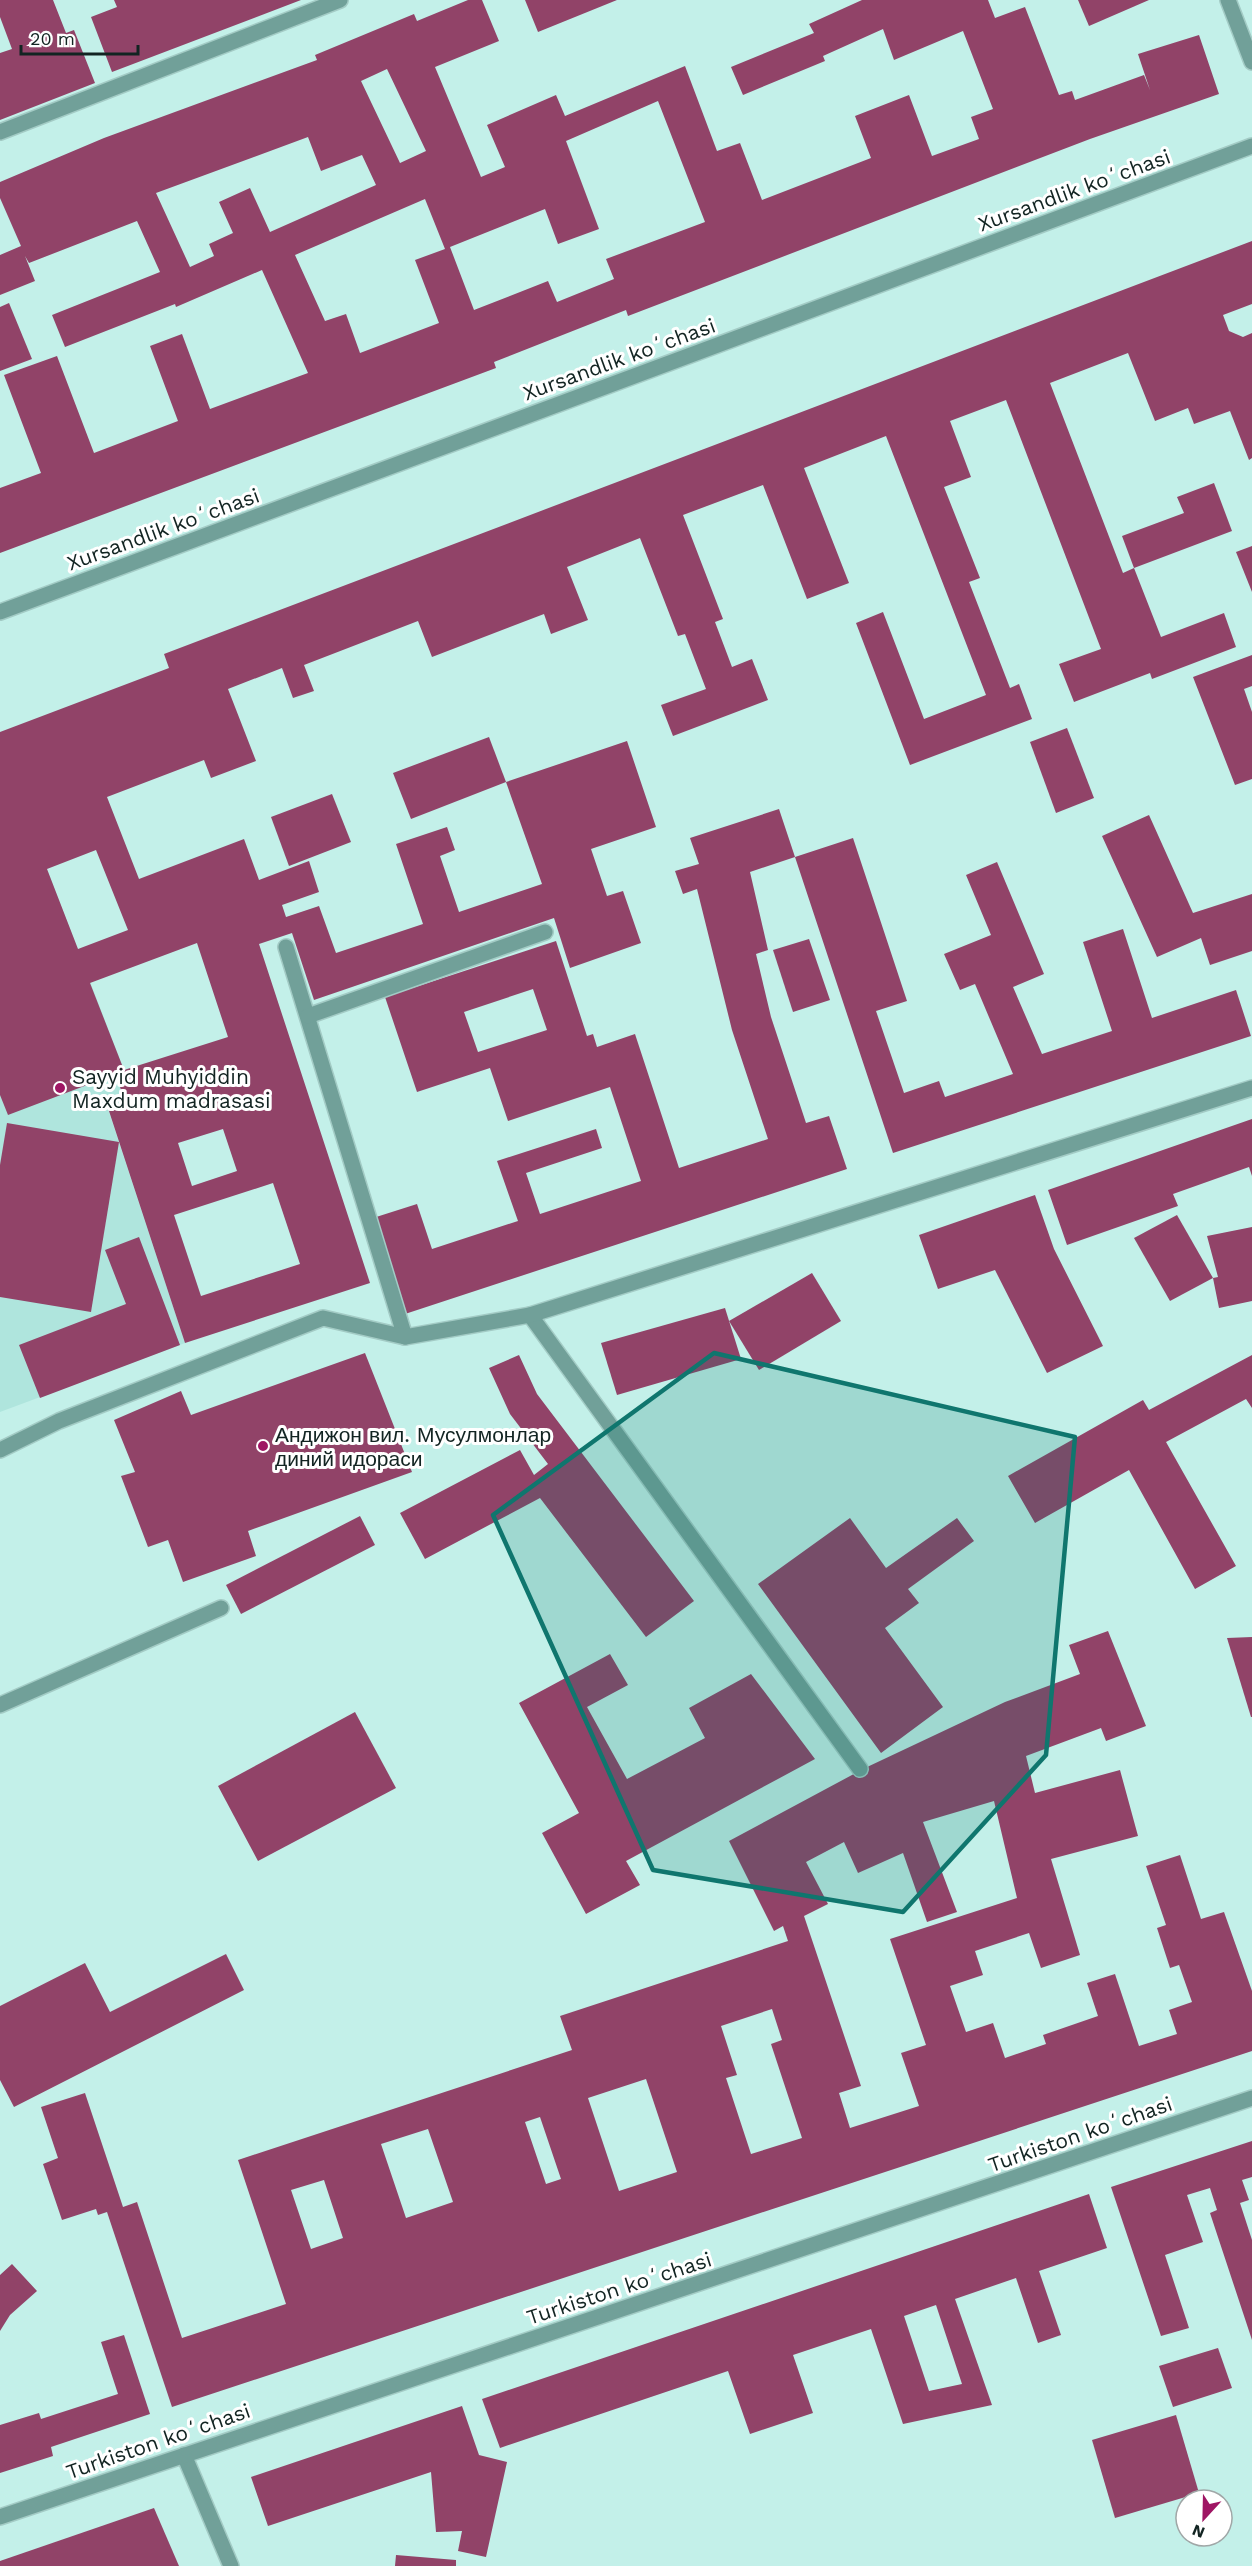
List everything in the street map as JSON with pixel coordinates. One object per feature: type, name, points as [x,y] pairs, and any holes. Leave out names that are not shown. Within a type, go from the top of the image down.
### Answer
[{"type":"street","points":[[0,132],[340,0]]},
{"type":"street","points":[[1228,0],[1252,62]]},
{"type":"street","name":"Xursandlik koʻchasi","points":[[0,612],[1252,146]]},
{"type":"street","points":[[308,1016],[545,932]]},
{"type":"street","points":[[286,947],[405,1337]]},
{"type":"street","points":[[0,1450],[59,1421],[323,1318],[405,1337],[530,1315],[1252,1088]]},
{"type":"street","points":[[530,1315],[860,1769]]},
{"type":"street","points":[[0,1705],[221,1608]]},
{"type":"street","name":"Turkiston koʻchasi","points":[[0,2517],[1252,2098]]},
{"type":"street","points":[[184,2455],[231,2566]]},
{"type":"highlighted area","points":[[714,1353],[1075,1437],[1046,1755],[903,1912],[653,1870],[493,1515]]},
{"type":"shaded area","name":"Sayyid Muhyiddin Maxdum madrasasi","points":[[0,747],[124,1070],[116,1074],[125,1103],[108,1109],[185,1343],[0,1412]]},
{"type":"building","points":[[0,0],[53,0],[66,33],[74,30],[95,83],[0,120],[0,53],[12,49],[0,17]]},
{"type":"building","points":[[114,0],[301,0],[112,72],[91,17],[117,7]]},
{"type":"building","points":[[468,0],[482,0],[499,41],[435,67],[481,177],[505,167],[487,125],[556,95],[565,116],[685,66],[717,151],[740,143],[762,200],[871,158],[855,116],[909,95],[932,156],[979,139],[971,117],[993,109],[963,31],[894,60],[883,29],[823,56],[825,61],[743,95],[731,67],[814,33],[809,24],[862,0],[988,0],[995,18],[1025,7],[1059,95],[1072,91],[1075,100],[1144,75],[1150,90],[1138,54],[1199,35],[1219,94],[1090,139],[628,316],[626,310],[494,362],[496,368],[0,553],[0,488],[41,473],[4,375],[57,356],[94,453],[178,421],[150,346],[182,334],[210,409],[308,373],[262,270],[176,307],[175,304],[65,347],[52,315],[160,272],[137,221],[29,263],[25,256],[35,281],[0,295],[0,255],[21,246],[0,198],[0,182],[104,138],[317,60],[315,55],[414,14],[417,21]],"holes":[[[387,69],[426,151],[400,163],[361,81]],[[658,101],[705,222],[606,259],[614,279],[557,302],[548,281],[474,310],[450,247],[545,209],[558,244],[599,229],[566,141]],[[308,137],[321,171],[362,155],[376,185],[270,232],[250,188],[219,202],[233,233],[209,244],[214,256],[190,267],[156,193]],[[425,199],[445,249],[415,260],[439,323],[360,353],[346,314],[325,321],[295,255]]]},
{"type":"building","points":[[525,0],[617,0],[538,32]]},
{"type":"building","points":[[1078,0],[1149,0],[1089,26]]},
{"type":"building","points":[[1252,241],[1252,304],[1223,315],[1229,331],[1243,337],[1252,333],[1252,458],[1249,460],[1230,411],[1194,424],[1188,408],[1155,421],[1128,353],[1050,383],[1123,573],[1134,568],[1161,637],[1224,613],[1236,647],[1152,679],[1150,673],[1074,702],[1059,664],[1101,649],[1006,400],[950,421],[971,477],[944,487],[980,578],[969,582],[1010,688],[1019,684],[1032,719],[910,765],[856,623],[883,612],[924,719],[986,695],[886,436],[804,468],[849,583],[807,599],[763,485],[683,515],[723,619],[715,622],[732,667],[752,659],[768,700],[673,736],[661,705],[706,689],[685,634],[678,636],[640,538],[567,567],[588,620],[551,634],[544,614],[432,657],[418,621],[304,665],[314,691],[293,698],[282,668],[228,689],[256,761],[211,778],[204,760],[107,797],[139,879],[244,839],[259,880],[309,861],[319,892],[282,905],[286,917],[319,906],[336,953],[423,924],[396,844],[447,827],[455,850],[440,856],[459,912],[542,884],[506,782],[627,741],[656,827],[591,849],[607,896],[623,891],[641,943],[570,968],[554,918],[314,1000],[292,933],[259,944],[370,1283],[185,1343],[108,1108],[125,1103],[116,1074],[8,1115],[0,1095],[0,732],[169,668],[164,654]],"holes":[[[96,850],[128,930],[78,949],[47,869]],[[197,943],[228,1037],[124,1070],[90,983]],[[223,1129],[237,1171],[192,1186],[178,1143]],[[273,1183],[300,1264],[201,1296],[174,1215]]]},
{"type":"building","points":[[9,303],[32,359],[0,371],[0,307]]},
{"type":"building","points":[[1214,483],[1232,531],[1134,568],[1122,536],[1184,513],[1177,497]]},
{"type":"building","points":[[1252,546],[1252,592],[1236,552]]},
{"type":"building","points":[[1252,655],[1252,686],[1244,689],[1252,712],[1252,779],[1235,785],[1193,677]]},
{"type":"building","points":[[1067,728],[1094,798],[1056,813],[1030,742]]},
{"type":"building","points":[[489,737],[506,782],[411,819],[393,773]]},
{"type":"building","points":[[332,794],[351,842],[289,866],[271,817]]},
{"type":"building","points":[[779,809],[795,857],[750,872],[768,950],[756,954],[771,1017],[806,1123],[829,1116],[847,1169],[405,1314],[373,1218],[417,1204],[432,1249],[518,1221],[497,1161],[596,1129],[602,1148],[526,1173],[540,1214],[641,1181],[610,1087],[508,1121],[490,1068],[417,1092],[385,997],[556,941],[587,1036],[593,1034],[597,1047],[635,1034],[679,1168],[768,1139],[732,1030],[697,889],[683,894],[675,871],[699,864],[690,838]],"holes":[[[533,989],[547,1030],[478,1052],[464,1012]]]},
{"type":"building","points":[[1149,815],[1193,913],[1252,894],[1252,951],[1210,965],[1201,938],[1157,957],[1102,836]]},
{"type":"building","points":[[853,838],[907,1001],[876,1011],[904,1093],[939,1081],[945,1097],[1013,1074],[975,984],[960,990],[944,954],[991,935],[966,875],[997,862],[1044,974],[1013,987],[1042,1054],[1112,1031],[1083,942],[1123,929],[1152,1018],[1236,990],[1251,1036],[893,1153],[795,857]]},
{"type":"building","points":[[809,939],[830,1000],[793,1012],[773,950]]},
{"type":"building","points":[[1252,1119],[1252,1176],[1249,1167],[1173,1194],[1178,1206],[1067,1245],[1048,1190]]},
{"type":"building","points":[[7,1123],[119,1142],[91,1312],[0,1297],[0,1165]]},
{"type":"building","points":[[1035,1195],[1054,1249],[1103,1346],[1047,1373],[995,1270],[938,1289],[919,1235]]},
{"type":"building","points":[[1177,1215],[1213,1278],[1170,1301],[1134,1238]]},
{"type":"building","points":[[1252,1227],[1252,1301],[1219,1308],[1213,1278],[1218,1277],[1207,1236]]},
{"type":"building","points":[[139,1237],[180,1345],[40,1398],[19,1345],[126,1304],[105,1250]]},
{"type":"building","points":[[812,1273],[841,1321],[759,1370],[729,1321]]},
{"type":"building","points":[[725,1308],[741,1359],[617,1395],[601,1343]]},
{"type":"building","name":"Андижон вил. Мусулмонлар диний идораси","points":[[365,1353],[412,1472],[248,1531],[256,1556],[183,1582],[168,1540],[148,1547],[121,1476],[135,1472],[114,1420],[181,1391],[191,1415]]},
{"type":"building","points":[[519,1355],[537,1394],[694,1601],[646,1637],[540,1498],[425,1559],[400,1513],[520,1450],[534,1475],[548,1464],[510,1414],[489,1368]]},
{"type":"building","points":[[1252,1355],[1252,1408],[1246,1399],[1166,1442],[1236,1566],[1195,1589],[1129,1470],[1035,1523],[1008,1476],[1143,1400],[1149,1410]]},
{"type":"building","points":[[360,1516],[375,1545],[241,1614],[226,1585]]},
{"type":"building","points":[[850,1518],[886,1568],[957,1518],[974,1541],[908,1589],[919,1603],[885,1628],[943,1707],[881,1753],[758,1584]]},
{"type":"building","points":[[1108,1631],[1146,1726],[1106,1741],[1101,1728],[1026,1756],[1035,1793],[1120,1770],[1138,1836],[1051,1859],[1080,1955],[1041,1968],[1029,1933],[975,1951],[983,1975],[950,1986],[966,2032],[993,2023],[1005,2058],[1046,2044],[1043,2035],[1098,2016],[1087,1983],[1115,1974],[1139,2046],[1177,2034],[1169,2010],[1192,2002],[1179,1965],[1170,1968],[1157,1928],[1166,1925],[1146,1866],[1180,1855],[1201,1919],[1224,1912],[1252,1991],[1252,2051],[172,2407],[107,2212],[98,2215],[96,2209],[62,2220],[43,2164],[58,2158],[41,2107],[85,2093],[123,2207],[137,2202],[182,2338],[286,2304],[238,2160],[572,2050],[560,2016],[788,1941],[783,1926],[774,1931],[729,1841],[865,1768],[1005,1702],[1080,1674],[1069,1645]],"holes":[[[994,1801],[1017,1898],[890,1939],[926,2045],[901,2053],[919,2106],[850,2128],[839,2093],[861,2086],[804,1916],[828,1904],[806,1862],[844,1842],[858,1873],[903,1853],[927,1922],[957,1912],[923,1822]],[[772,2009],[782,2040],[771,2044],[802,2138],[751,2154],[726,2078],[737,2075],[721,2026]],[[646,2079],[677,2172],[619,2191],[588,2098]],[[540,2117],[561,2179],[546,2184],[525,2122]],[[428,2129],[453,2202],[406,2218],[381,2144]],[[324,2180],[343,2238],[311,2249],[291,2190]]]},
{"type":"building","points":[[1252,1637],[1252,1717],[1251,1717],[1227,1638]]},
{"type":"building","points":[[610,1654],[628,1685],[587,1707],[627,1779],[705,1738],[689,1708],[751,1674],[815,1759],[626,1861],[640,1885],[586,1914],[542,1833],[579,1813],[519,1703]]},
{"type":"building","points":[[355,1712],[396,1788],[258,1861],[218,1786]]},
{"type":"building","points":[[226,1954],[244,1990],[14,2107],[0,2080],[0,2006],[85,1963],[110,2012]]},
{"type":"building","points":[[1252,2141],[1252,2177],[1242,2180],[1249,2200],[1240,2203],[1252,2240],[1252,2340],[1210,2213],[1217,2210],[1210,2188],[1187,2195],[1203,2242],[1165,2255],[1189,2328],[1161,2336],[1111,2187]]},
{"type":"building","points":[[1089,2194],[1107,2248],[1039,2271],[1061,2335],[1038,2343],[1016,2278],[955,2299],[992,2405],[903,2424],[871,2329],[793,2355],[813,2413],[750,2434],[728,2371],[500,2448],[482,2399]],"holes":[[[936,2305],[962,2384],[929,2391],[904,2316]]]},
{"type":"building","points":[[12,2264],[37,2291],[10,2315],[0,2331],[0,2275]]},
{"type":"building","points":[[124,2335],[150,2414],[51,2447],[53,2456],[0,2473],[0,2425],[39,2413],[41,2419],[118,2394],[101,2342]]},
{"type":"building","points":[[1218,2348],[1232,2388],[1173,2407],[1159,2366]]},
{"type":"building","points":[[462,2406],[479,2455],[507,2462],[486,2557],[458,2551],[462,2531],[436,2532],[431,2472],[268,2526],[251,2477]]},
{"type":"building","points":[[1176,2415],[1198,2488],[1174,2488],[1174,2500],[1115,2518],[1092,2440]]},
{"type":"building","points":[[154,2508],[179,2566],[0,2566],[0,2561]]},
{"type":"building","points":[[396,2555],[456,2560],[456,2566],[395,2566]]},
{"type":"place","name":"Sayyid Muhyiddin Maxdum madrasasi","points":[[60,1088]]},
{"type":"place","name":"Андижон вил. Мусулмонлар диний идораси","points":[[263,1446]]}]
